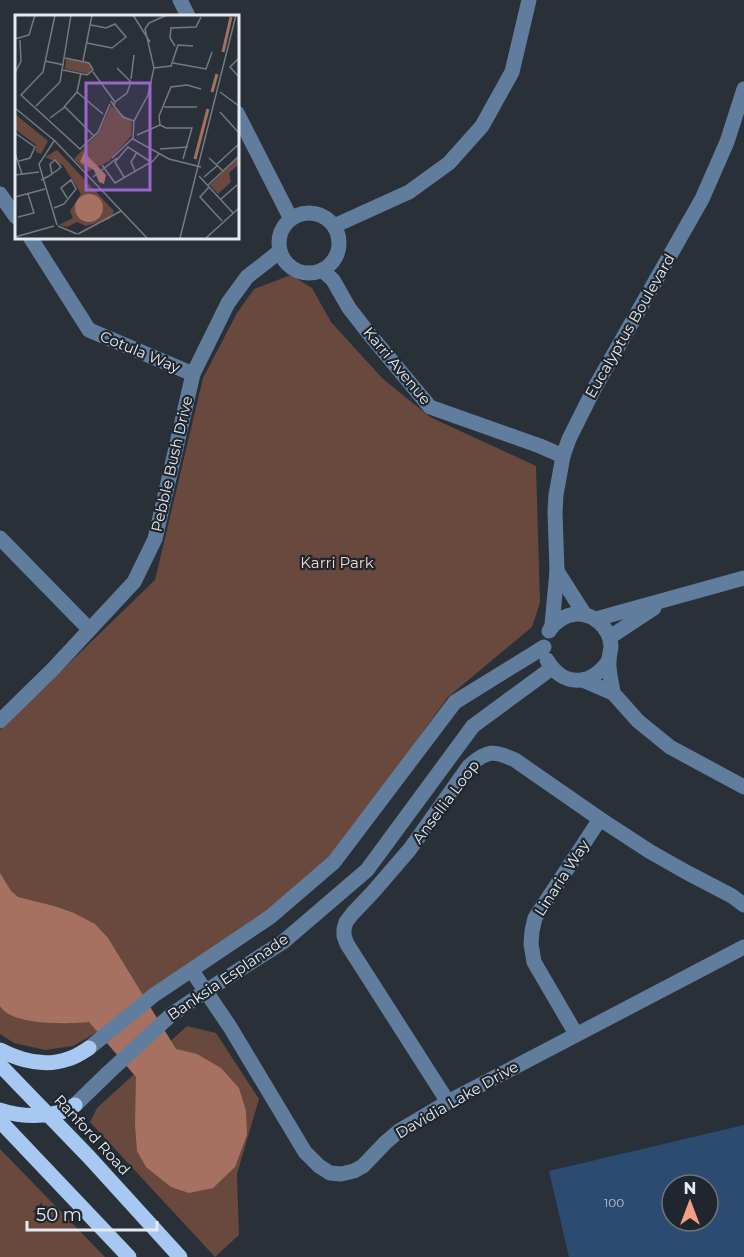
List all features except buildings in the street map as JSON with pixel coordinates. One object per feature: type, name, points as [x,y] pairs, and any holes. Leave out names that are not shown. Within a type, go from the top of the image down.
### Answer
[{"type":"main road","points":[[0,1050],[15,1058],[46,1064],[69,1059],[89,1048]]},
{"type":"main road","name":"Ranford Road","points":[[0,1065],[180,1257]]},
{"type":"main road","points":[[0,1110],[30,1115],[62,1112],[74,1106]]},
{"type":"main road","points":[[74,1106],[70,1118],[72,1132],[80,1148]]},
{"type":"main road","points":[[0,1121],[129,1257]]},
{"type":"street","points":[[180,0],[188,15]]},
{"type":"street","points":[[334,226],[409,192],[449,163],[482,126],[512,72],[529,0]]},
{"type":"street","name":"Eucalyptus Boulevard","points":[[544,647],[546,635],[552,626],[556,572],[555,512],[564,456],[577,421],[594,389],[702,199],[727,142],[744,89]]},
{"type":"street","points":[[238,115],[291,219]]},
{"type":"street","points":[[0,194],[15,216]]},
{"type":"street","points":[[300,214],[319,214],[334,226],[339,246],[330,264],[322,270],[312,273],[302,272],[292,268],[285,261],[280,251],[280,233],[291,219],[300,214]]},
{"type":"street","name":"Cotula Way","points":[[31,238],[90,330],[193,374]]},
{"type":"street","name":"Pebble Bush Drive","points":[[0,721],[53,669],[134,582],[155,539],[193,374],[228,303],[247,277],[280,251]]},
{"type":"street","name":"Karri Avenue","points":[[322,270],[333,280],[349,308],[370,335],[430,407],[564,456]]},
{"type":"street","points":[[0,538],[89,629]]},
{"type":"street","points":[[556,572],[591,617],[604,627],[610,637],[609,660],[613,693]]},
{"type":"street","points":[[552,626],[563,617],[574,614],[591,617],[664,601],[744,578]]},
{"type":"street","points":[[610,637],[664,601]]},
{"type":"street","points":[[544,647],[546,658],[552,668],[561,676],[571,680],[583,680],[594,676],[609,660]]},
{"type":"street","name":"Banksia Esplanade","points":[[89,1048],[154,995],[270,917],[334,862],[455,702],[544,647]]},
{"type":"street","name":"Banksia Esplanade","points":[[74,1106],[171,1015],[283,942],[367,870],[473,726],[552,668]]},
{"type":"street","points":[[583,680],[613,693],[638,721],[670,747],[744,787]]},
{"type":"street","name":"Ansellia Loop","points":[[448,1102],[347,944],[344,929],[353,913],[410,849],[469,766],[485,753],[502,754],[515,760],[650,851],[732,896],[744,905]]},
{"type":"street","name":"Linaria Way","points":[[576,1034],[534,962],[531,944],[532,931],[535,918],[600,819]]},
{"type":"street","name":"Davidia Lake Drive","points":[[192,971],[230,1027],[305,1152],[330,1173],[341,1174],[354,1172],[363,1166],[399,1131],[448,1102],[744,947]]},
{"type":"green space","name":"Karri Park","points":[[291,275],[312,288],[331,322],[383,379],[430,417],[536,466],[540,603],[532,627],[448,697],[340,847],[265,916],[115,1022],[73,1046],[45,1050],[14,1043],[0,1034],[0,730],[155,580],[203,378],[237,313],[254,289]]},
{"type":"green space","points":[[187,1026],[216,1033],[259,1099],[237,1174],[239,1235],[215,1257],[90,1122],[97,1108]]},
{"type":"green space","points":[[0,1149],[105,1257],[0,1257]]},
{"type":"shaded area","points":[[0,873],[11,891],[18,897],[74,913],[95,924],[108,938],[176,1049],[197,1054],[221,1068],[239,1088],[246,1111],[247,1135],[235,1167],[213,1188],[189,1193],[171,1187],[146,1167],[137,1151],[136,1077],[89,1022],[55,1023],[28,1020],[6,1013],[0,1006]]}]
